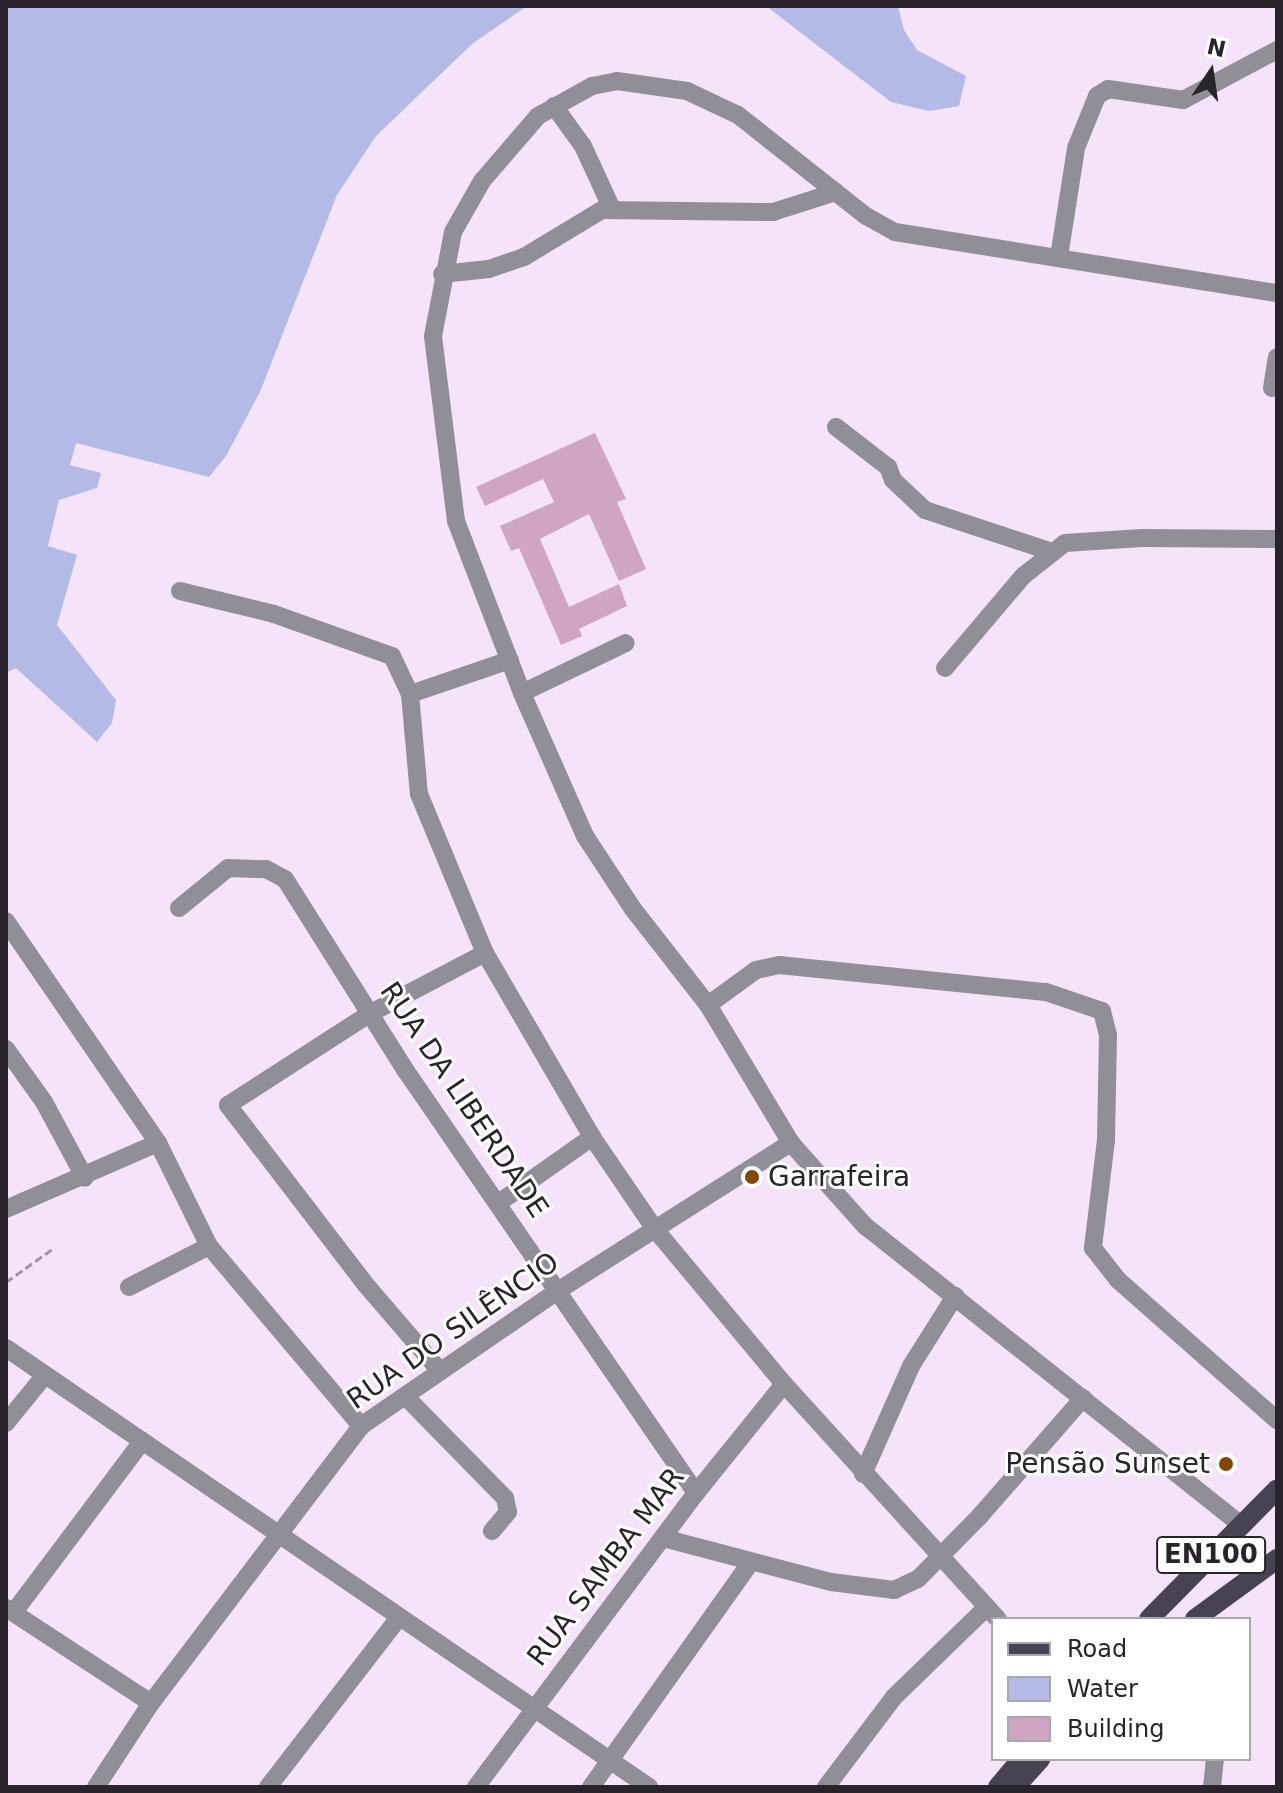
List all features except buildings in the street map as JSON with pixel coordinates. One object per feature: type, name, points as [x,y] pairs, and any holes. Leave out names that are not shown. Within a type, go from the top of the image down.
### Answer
[{"type":"main road","name":"EN100","points":[[1151,1617],[1277,1489]]},
{"type":"main road","points":[[1246,1518],[1277,1498]]},
{"type":"main road","name":"EN100","points":[[1198,1617],[1277,1559]]},
{"type":"main road","points":[[998,1787],[1020,1761]]},
{"type":"main road","points":[[1015,1787],[1038,1761]]},
{"type":"street","points":[[1059,257],[1076,148],[1097,96],[1108,89],[1183,100],[1277,50]]},
{"type":"street","points":[[1246,1518],[1083,1398],[866,1227],[791,1143],[708,1005],[633,909],[585,836],[522,693],[456,521],[433,336],[442,274],[463,210],[538,116],[592,86],[617,81],[687,91],[738,115],[836,192],[895,232],[1277,293]]},
{"type":"street","points":[[554,106],[583,146],[612,209]]},
{"type":"street","points":[[442,274],[489,269],[524,257],[592,215],[612,209],[773,212],[836,192]]},
{"type":"street","points":[[1272,388],[1277,357]]},
{"type":"street","points":[[836,427],[888,467],[893,480],[925,510],[1052,552]]},
{"type":"street","points":[[945,668],[1023,576],[1065,543],[1142,538],[1277,539]]},
{"type":"street","points":[[180,591],[274,614],[392,656],[410,694],[419,794],[434,839],[485,953],[592,1137],[654,1228],[784,1384],[992,1614],[894,1697],[826,1787]]},
{"type":"street","points":[[522,693],[626,643]]},
{"type":"street","points":[[410,694],[510,660]]},
{"type":"street","name":"RUA DA LIBERDADE","points":[[179,908],[228,868],[277,873],[369,1014],[696,1493]]},
{"type":"street","points":[[6,921],[158,1143],[209,1246],[361,1426]]},
{"type":"street","points":[[440,1371],[366,1285],[228,1105],[369,1014],[485,953]]},
{"type":"street","points":[[708,1005],[756,970],[779,965],[1046,992],[1102,1011],[1109,1061],[1106,1140],[1093,1248],[1118,1280],[1277,1420]]},
{"type":"street","points":[[6,1049],[44,1102],[85,1178]]},
{"type":"street","points":[[500,1202],[592,1137]]},
{"type":"street","points":[[6,1209],[85,1178],[158,1143]]},
{"type":"street","name":"RUA DO SILÊNCIO","points":[[96,1787],[151,1703],[281,1536],[361,1426],[559,1290],[791,1143]]},
{"type":"street","points":[[129,1287],[209,1246]]},
{"type":"street","points":[[863,1474],[911,1366],[955,1296]]},
{"type":"street","points":[[6,1348],[398,1619],[649,1787]]},
{"type":"street","points":[[6,1423],[45,1375]]},
{"type":"street","name":"RUA SAMBA MAR","points":[[476,1787],[696,1493],[784,1384]]},
{"type":"street","points":[[405,1396],[505,1498],[508,1512],[492,1531]]},
{"type":"street","points":[[663,1538],[875,1591],[906,1586],[979,1517],[1083,1398]]},
{"type":"street","points":[[141,1443],[10,1610],[151,1703]]},
{"type":"street","points":[[591,1787],[751,1562]]},
{"type":"street","points":[[268,1787],[398,1619]]},
{"type":"street","points":[[1212,1787],[1215,1761]]},
{"type":"path","points":[[6,1282],[55,1247]]},
{"type":"water","points":[[6,6],[527,6],[472,44],[376,136],[337,195],[260,392],[226,456],[209,477],[76,443],[70,465],[101,473],[97,488],[59,500],[48,546],[77,555],[57,625],[116,700],[112,723],[97,742],[16,668],[6,673]]},
{"type":"water","points":[[766,6],[898,6],[904,30],[917,50],[966,76],[959,106],[929,111],[891,102]]},
{"type":"place","name":"Garrafeira","points":[[752,1177]]},
{"type":"place","name":"Pensão Sunset","points":[[1226,1464]]}]
